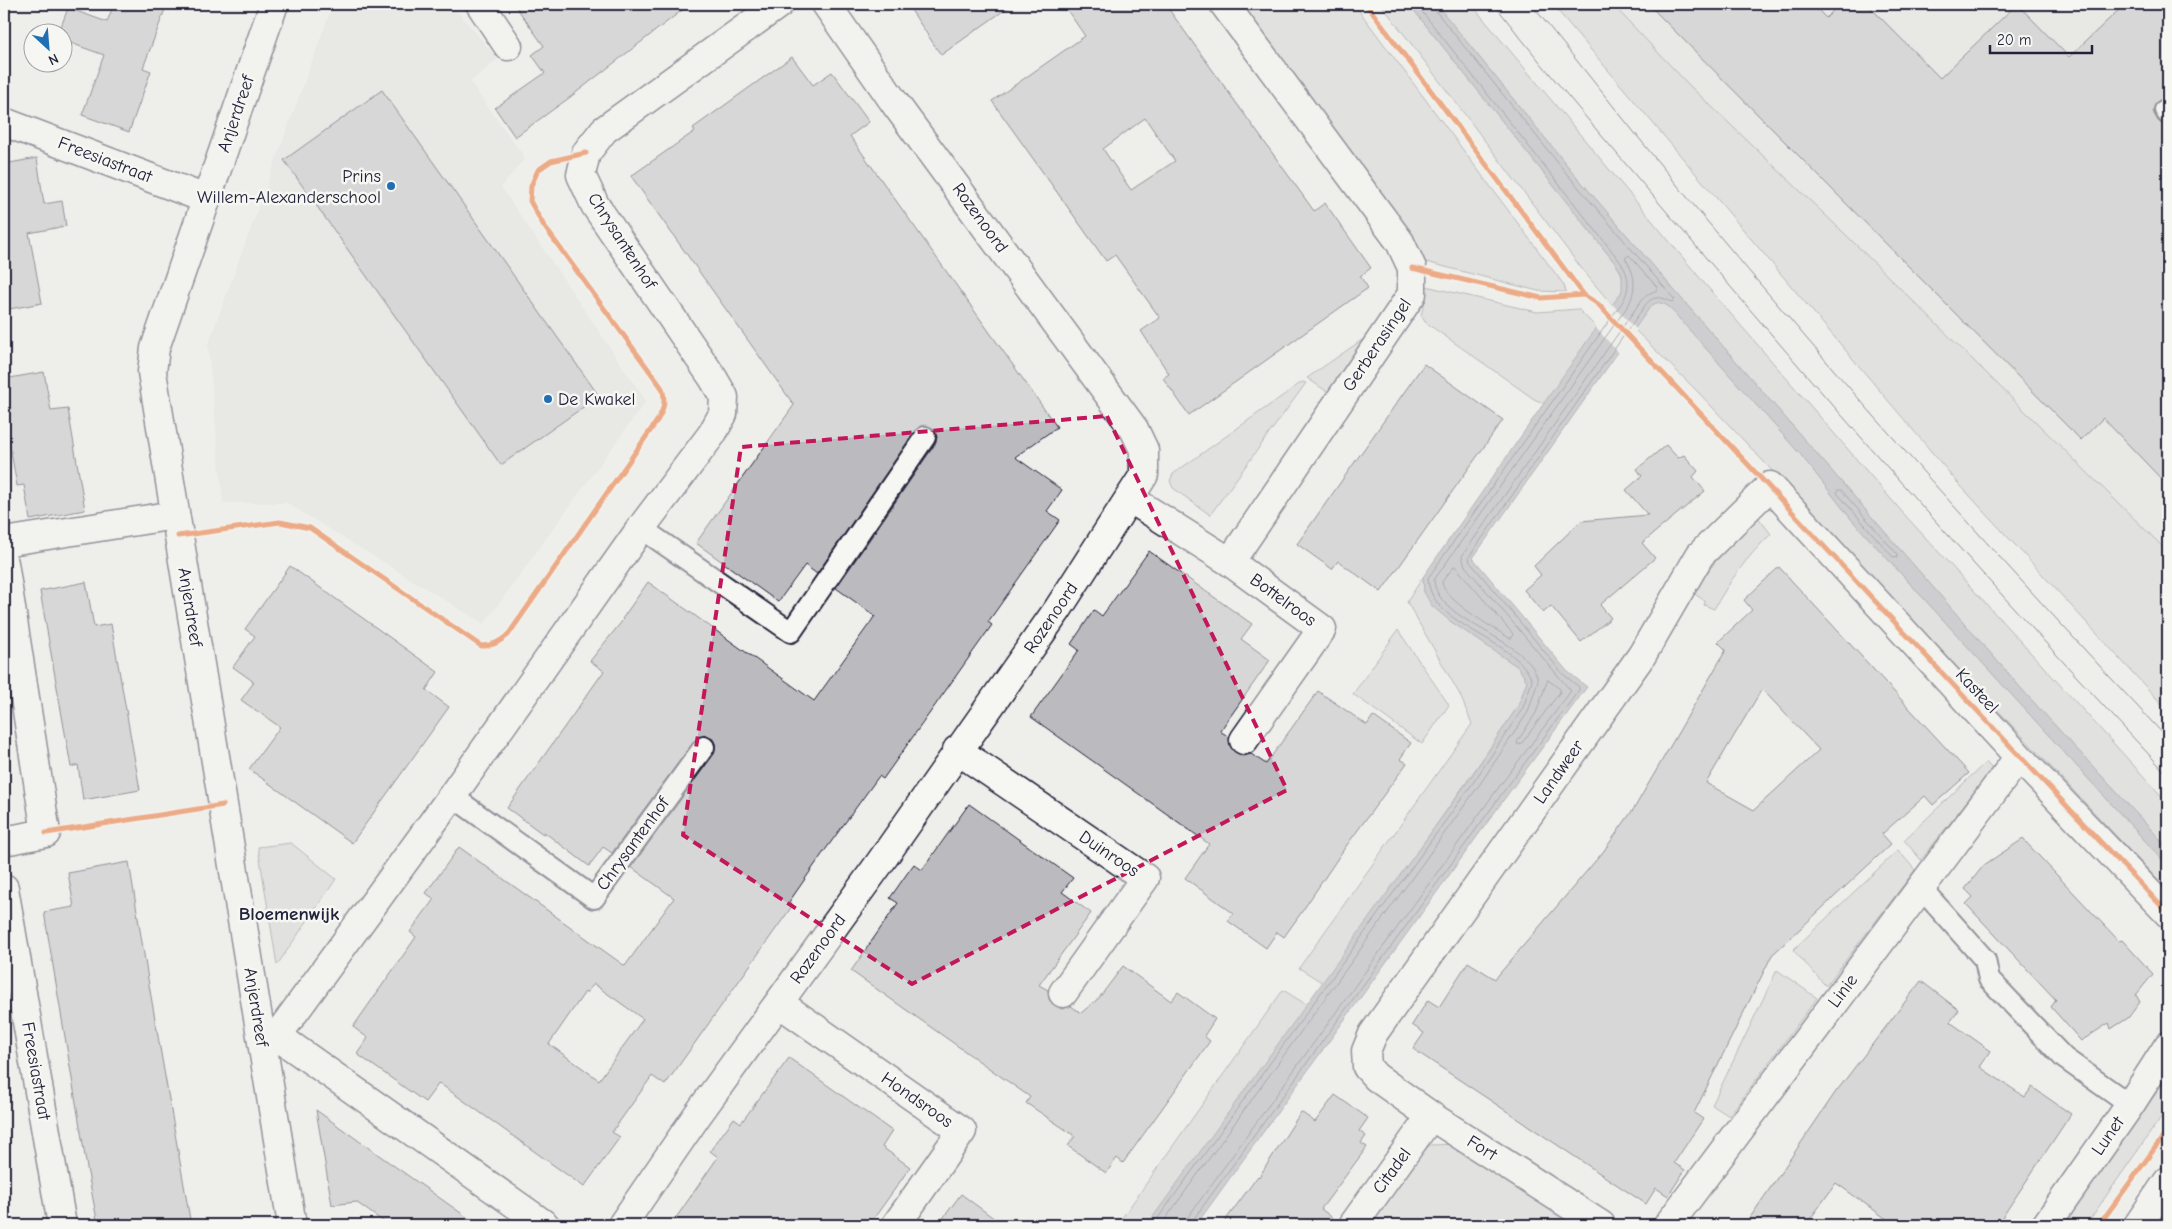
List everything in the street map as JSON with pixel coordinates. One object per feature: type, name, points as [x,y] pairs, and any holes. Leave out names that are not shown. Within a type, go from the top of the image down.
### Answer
[{"type":"street","name":"Anjerdreef","points":[[274,4],[155,348],[152,372],[175,515],[269,1038],[292,1225]]},
{"type":"street","points":[[480,4],[508,46]]},
{"type":"street","name":"Chrysantenhof","points":[[269,1038],[452,796],[641,528],[712,434],[724,414],[724,397],[713,378],[596,205],[581,176],[586,153],[604,130],[779,4]]},
{"type":"street","name":"Rozenoord","points":[[622,1225],[696,1117],[879,864],[957,750],[1058,609],[1144,475],[1144,450],[1134,429],[894,102],[826,4]]},
{"type":"street","name":"Gerberasingel","points":[[1224,4],[1400,242],[1412,268],[1412,294],[1230,562]]},
{"type":"street","name":"Freesiastraat","points":[[4,122],[206,199]]},
{"type":"street","name":"Kasteel","points":[[1770,486],[2019,757],[2168,912]]},
{"type":"street","name":"Landweer","points":[[1367,1067],[1366,1051],[1373,1034],[1642,654],[1700,555],[1770,486]]},
{"type":"street","name":"Bottelroos","points":[[1129,498],[1230,562],[1322,629],[1244,740]]},
{"type":"street","points":[[4,542],[175,515]]},
{"type":"street","points":[[4,563],[46,833],[4,841]]},
{"type":"street","name":"Duinroos","points":[[957,750],[1145,878],[1063,994]]},
{"type":"street","name":"Linie","points":[[1668,1225],[2019,757]]},
{"type":"street","name":"Freesiastraat","points":[[4,888],[62,1225]]},
{"type":"street","name":"Hondsroos","points":[[778,1003],[962,1131],[896,1225]]},
{"type":"street","points":[[269,1038],[545,1225]]},
{"type":"street","name":"Lunet","points":[[2046,1225],[2130,1105],[2168,1046]]},
{"type":"street","name":"Fort","points":[[1367,1067],[1376,1077],[1431,1116],[1601,1225]]},
{"type":"street","name":"Citadel","points":[[1353,1225],[1431,1116]]},
{"type":"street","points":[[2138,1225],[2168,1181]]},
{"type":"lane","points":[[641,528],[791,632],[925,437]]},
{"type":"lane","name":"Chrysantenhof","points":[[452,796],[594,898],[704,747]]},
{"type":"lane","points":[[1921,888],[1985,960],[1989,979],[2064,1058],[2130,1105]]},
{"type":"highlighted area","points":[[1107,416],[1287,790],[912,984],[683,835],[741,447]]},
{"type":"shaded area","points":[[333,4],[451,4],[498,59],[470,82],[525,158],[501,187],[646,401],[484,624],[287,503],[223,503],[208,345]]},
{"type":"shaded area","points":[[1242,4],[1354,4],[1564,285],[1566,292],[1538,291],[1422,261],[1399,221]]},
{"type":"shaded area","points":[[1381,4],[1409,4],[1615,263],[1623,280],[1623,285],[1620,295],[1613,306],[1585,273]]},
{"type":"shaded area","points":[[1436,4],[1471,4],[1705,284],[1903,513],[2168,803],[2168,848],[2026,694],[1667,282],[1571,170]]},
{"type":"shaded area","points":[[1552,4],[1612,4],[1689,85],[1842,231],[2168,552],[2168,711],[1958,483]]},
{"type":"shaded area","points":[[1602,4],[2168,4],[2168,665]]},
{"type":"shaded area","points":[[1426,286],[1537,312],[1578,309],[1597,328],[1545,404],[1534,399],[1425,322],[1421,315],[1426,298]]},
{"type":"shaded area","points":[[1657,302],[1668,306],[1801,455],[1852,520],[2168,866],[2168,891],[1698,392],[1634,329],[1650,307]]},
{"type":"shaded area","points":[[1372,333],[1329,393],[1307,378]]},
{"type":"shaded area","points":[[1302,382],[1306,383],[1210,515],[1173,488],[1170,481],[1173,474]]},
{"type":"shaded area","points":[[1757,516],[1771,534],[1740,569],[1714,609],[1704,605],[1705,601],[1693,593],[1723,553]]},
{"type":"shaded area","points":[[1423,577],[1424,592],[1450,621],[1518,667],[1527,681],[1518,706],[1486,754],[1325,984],[1299,968],[1472,724],[1460,695],[1407,602]]},
{"type":"shaded area","points":[[1398,630],[1449,705],[1422,744],[1353,694]]},
{"type":"shaded area","points":[[1986,762],[1992,769],[1921,860],[1904,840]]},
{"type":"shaded area","points":[[291,843],[336,879],[277,965],[258,847]]},
{"type":"shaded area","points":[[1898,850],[1915,870],[1826,986],[1793,950]]},
{"type":"shaded area","points":[[1777,970],[1817,998],[1729,1116],[1712,1105]]},
{"type":"shaded area","points":[[1283,990],[1309,1006],[1149,1225],[1117,1225]]},
{"type":"shaded area","points":[[2168,1076],[2168,1107],[2086,1225],[2064,1225]]},
{"type":"shaded area","points":[[1458,1144],[1574,1225],[1367,1225],[1414,1160],[1430,1145]]},
{"type":"water","points":[[1409,4],[1436,4],[1571,170],[1667,282],[2026,694],[2168,848],[2168,866],[1852,520],[1801,455],[1668,306],[1656,303],[1650,307],[1473,558],[1567,671],[1587,687],[1196,1225],[1147,1225],[1471,777],[1518,706],[1527,681],[1518,667],[1450,621],[1432,606],[1424,592],[1423,577],[1622,291],[1622,273],[1615,263]]},
{"type":"pier","points":[[1612,304],[1637,330],[1620,354],[1595,327]]},
{"type":"building","points":[[114,4],[167,4],[143,68],[151,71],[129,132],[82,115],[104,55],[72,44],[72,22],[63,22],[68,8],[107,22]]},
{"type":"building","points":[[514,4],[690,4],[569,98],[515,137],[495,108],[545,73],[532,55],[544,46]]},
{"type":"building","points":[[907,4],[1013,4],[941,55]]},
{"type":"building","points":[[1063,4],[1165,4],[1314,211],[1325,203],[1371,268],[1360,276],[1368,288],[1189,415],[1163,378],[1169,374],[1141,331],[1160,318],[1115,255],[1106,261],[992,101],[1085,36]],"holes":[[[1145,118],[1175,161],[1131,190],[1103,149]]]},
{"type":"building","points":[[1648,4],[1812,4],[1826,18],[1840,4],[1867,4],[1940,78],[2017,4],[2069,57],[2125,4],[2168,4],[2168,99],[2158,101],[2153,111],[2158,121],[2168,129],[2168,486],[2103,418],[2081,440]]},
{"type":"building","points":[[792,57],[813,85],[832,72],[869,122],[850,136],[1057,427],[1015,457],[1062,490],[1047,511],[1060,520],[988,622],[992,625],[883,779],[879,776],[823,853],[789,902],[793,905],[665,1085],[652,1076],[612,1132],[620,1137],[584,1187],[439,1083],[425,1102],[357,1054],[368,1038],[353,1027],[416,937],[410,932],[434,899],[426,893],[459,847],[625,966],[674,898],[631,867],[714,754],[715,743],[711,737],[705,735],[695,740],[612,853],[603,847],[589,866],[544,832],[543,834],[507,808],[604,671],[590,661],[623,620],[648,582],[814,701],[875,616],[836,588],[935,444],[937,437],[935,431],[926,425],[920,426],[916,430],[817,574],[805,565],[778,602],[696,543],[794,405],[631,176],[695,131],[693,128]],"holes":[[[594,984],[643,1019],[599,1080],[549,1044],[585,992]]]},
{"type":"building","points":[[382,90],[599,396],[501,465],[284,160]]},
{"type":"building","points":[[37,158],[44,204],[62,201],[66,226],[29,233],[42,303],[4,310],[4,164]]},
{"type":"building","points":[[1424,364],[1503,420],[1381,592],[1338,561],[1332,569],[1297,544]]},
{"type":"building","points":[[44,372],[51,411],[68,409],[85,510],[30,520],[24,485],[17,486],[4,412],[4,379]]},
{"type":"building","points":[[1666,445],[1678,458],[1684,455],[1698,471],[1693,477],[1705,491],[1642,543],[1655,558],[1600,605],[1611,618],[1581,642],[1551,606],[1543,613],[1524,590],[1541,575],[1534,566],[1581,521],[1648,515],[1626,490],[1642,476],[1637,469]]},
{"type":"building","points":[[1149,551],[1252,624],[1241,639],[1270,660],[1220,731],[1229,737],[1230,746],[1235,752],[1243,756],[1251,754],[1266,764],[1318,691],[1367,725],[1373,716],[1411,743],[1400,759],[1407,763],[1344,849],[1301,913],[1284,937],[1277,932],[1266,948],[1228,921],[1233,913],[1185,878],[1209,844],[1031,717],[1079,650],[1071,644],[1094,610],[1102,616]]},
{"type":"building","points":[[290,566],[438,672],[426,690],[449,707],[352,843],[249,769],[280,727],[241,700],[254,682],[233,667],[255,636],[245,629]]},
{"type":"building","points":[[1779,567],[1969,773],[1933,805],[1925,796],[1882,834],[1891,844],[1772,955],[1694,1113],[1703,1119],[1674,1163],[1685,1170],[1668,1196],[1656,1188],[1646,1204],[1413,1049],[1424,1033],[1412,1025],[1428,1000],[1439,1007],[1468,962],[1495,979],[1603,852],[1635,807],[1726,650],[1718,642],[1752,610],[1744,600]],"holes":[[[1762,689],[1819,750],[1754,810],[1706,783]]]},
{"type":"building","points":[[86,582],[94,627],[111,624],[140,790],[83,800],[78,765],[71,767],[40,591]]},
{"type":"building","points":[[969,804],[1073,878],[1062,892],[1091,913],[1039,985],[1048,990],[1049,999],[1054,1005],[1062,1009],[1071,1006],[1081,1013],[1099,998],[1123,966],[1171,1001],[1178,992],[1215,1019],[1204,1036],[1210,1041],[1123,1163],[1117,1158],[1106,1173],[1068,1146],[1075,1136],[1026,1103],[1030,1097],[851,971],[898,903],[890,898],[906,875],[914,864],[922,870]]},
{"type":"building","points":[[2023,839],[2119,941],[2122,940],[2153,974],[2136,995],[2140,1002],[2128,1018],[2111,1029],[2109,1023],[2081,1041],[2051,1007],[2056,1000],[1966,904],[1973,897],[1965,889],[1984,865]]},
{"type":"building","points":[[129,862],[191,1225],[98,1225],[87,1168],[44,912],[74,907],[68,873]]},
{"type":"building","points":[[1921,981],[1959,1010],[1950,1022],[1991,1051],[1980,1067],[2025,1097],[2032,1087],[2071,1114],[1997,1225],[1895,1225],[1836,1183],[1806,1225],[1745,1225],[1835,1093]]},
{"type":"building","points":[[789,1058],[892,1131],[882,1147],[910,1167],[897,1186],[869,1225],[671,1225],[718,1157],[710,1151],[734,1118],[741,1123]]},
{"type":"building","points":[[1335,1095],[1368,1118],[1359,1131],[1366,1136],[1361,1143],[1367,1147],[1321,1209],[1338,1222],[1338,1225],[1222,1225],[1259,1177],[1301,1112],[1315,1122]]},
{"type":"building","points":[[316,1110],[478,1225],[388,1225],[356,1202],[332,1205]]},
{"type":"building","points":[[961,1194],[1003,1225],[938,1225]]},
{"type":"tram line","points":[[1494,4],[1593,126],[1869,447],[2047,645],[2168,775]]},
{"type":"tram line","points":[[1531,4],[1671,178],[1807,339],[1985,541],[2168,739]]},
{"type":"cycle path","points":[[1366,4],[1584,295],[1598,304],[2168,913]]},
{"type":"cycle path","points":[[178,536],[280,522],[310,528],[481,646],[496,643],[508,635],[657,421],[664,405],[662,388],[544,226],[530,201],[531,186],[538,170],[551,161],[586,153]]},
{"type":"cycle path","points":[[1412,268],[1541,298],[1584,295]]},
{"type":"cycle path","points":[[46,833],[223,805]]},
{"type":"cycle path","points":[[2099,1225],[2168,1130]]},
{"type":"place","name":"Prins Willem-Alexanderschool","points":[[391,186]]},
{"type":"place","name":"De Kwakel","points":[[548,399]]},
{"type":"district","name":"Bloemenwijk","points":[[289,914]]}]
